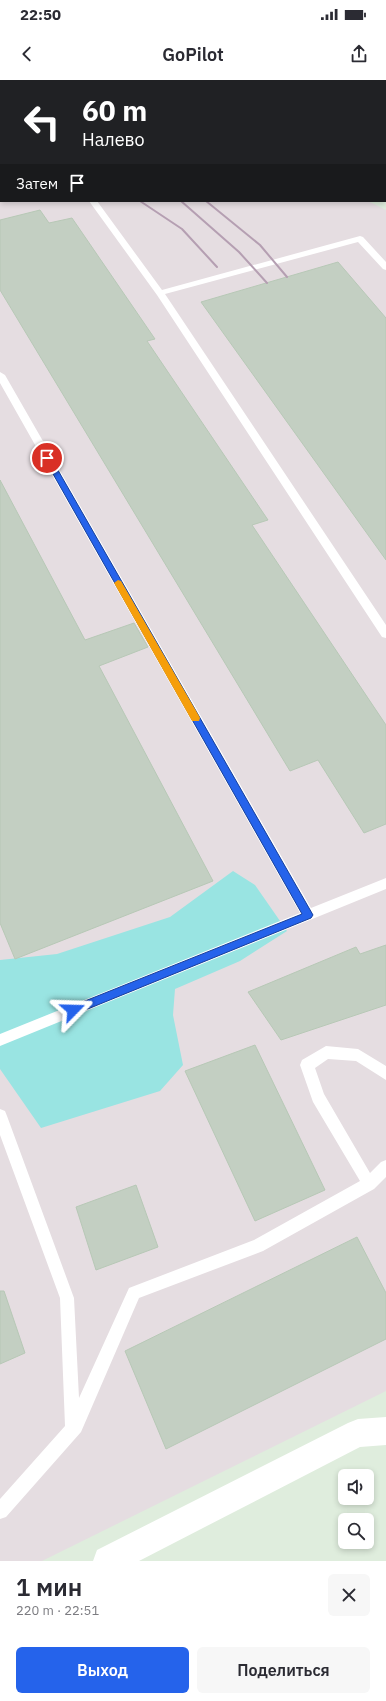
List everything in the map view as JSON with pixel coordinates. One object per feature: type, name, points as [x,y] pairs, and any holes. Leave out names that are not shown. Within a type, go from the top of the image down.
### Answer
[{"type":"street","points":[[108,1561],[358,1433],[386,1431]]},
{"type":"lane","points":[[94,202],[160,293],[386,634]]},
{"type":"lane","points":[[160,293],[360,239],[386,267]]},
{"type":"lane","points":[[0,375],[308,915]]},
{"type":"lane","points":[[0,1040],[386,883]]},
{"type":"lane","points":[[369,1184],[318,1097],[307,1065],[326,1052],[358,1055],[386,1074]]},
{"type":"lane","points":[[0,1116],[67,1298],[73,1429]]},
{"type":"lane","points":[[0,1511],[73,1429],[134,1293],[258,1246],[369,1184],[386,1167]]},
{"type":"shaded area","points":[[0,202],[370,202],[386,210],[386,1391],[42,1561],[0,1561]]},
{"type":"shaded area","points":[[233,871],[255,885],[287,931],[240,961],[175,989],[173,1015],[183,1065],[160,1091],[41,1128],[0,1069],[0,960],[57,954],[170,917]]},
{"type":"building","points":[[40,210],[49,223],[72,218],[155,339],[147,341],[268,520],[252,525],[386,725],[386,824],[364,833],[318,760],[290,771],[0,290],[0,220]]},
{"type":"building","points":[[338,262],[386,318],[386,560],[201,302]]},
{"type":"building","points":[[0,480],[85,640],[134,623],[148,647],[99,666],[213,881],[15,959],[0,923]]},
{"type":"building","points":[[386,945],[386,1005],[281,1040],[248,992],[356,947],[360,954]]},
{"type":"building","points":[[255,1045],[325,1190],[255,1221],[185,1071]]},
{"type":"building","points":[[136,1185],[158,1247],[96,1270],[76,1207]]},
{"type":"building","points":[[357,1237],[386,1293],[386,1339],[166,1449],[125,1351]]},
{"type":"building","points":[[0,1291],[4,1291],[25,1353],[0,1364]]},
{"type":"railway","points":[[142,202],[182,229],[217,267]]},
{"type":"railway","points":[[182,202],[239,252],[267,283]]},
{"type":"railway","points":[[207,202],[260,245],[287,277]]},
{"type":"slow traffic","points":[[118,583],[196,718]]},
{"type":"route","points":[[47,458],[308,915],[73,1010]]}]
